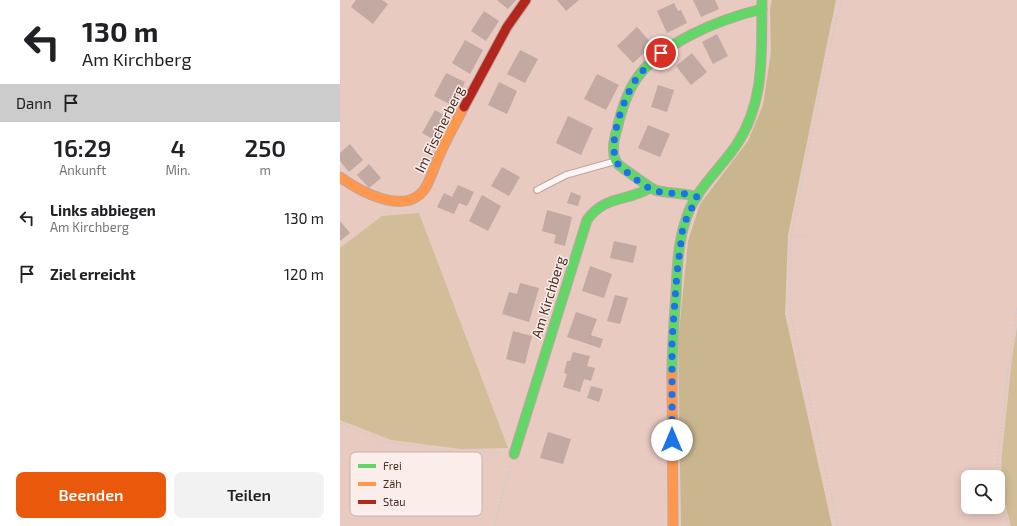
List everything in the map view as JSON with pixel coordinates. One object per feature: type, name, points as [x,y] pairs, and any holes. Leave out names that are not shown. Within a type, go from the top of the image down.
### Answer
[{"type":"street","name":"Im Fischerberg","points":[[340,177],[363,192],[381,199],[403,201],[412,199],[421,194],[441,151],[475,86],[513,17],[526,0]]},
{"type":"street","points":[[672,526],[673,333],[677,273],[683,226],[697,197],[708,180],[736,146],[750,122],[760,78],[762,4],[700,32],[661,53],[646,67],[632,85],[624,103],[616,129],[614,145],[616,161],[650,188],[660,192],[686,193],[697,197]]},
{"type":"street","name":"Am Kirchberg","points":[[514,454],[587,220],[593,211],[603,203],[638,195],[650,188]]},
{"type":"lane","points":[[537,190],[566,175],[616,161]]},
{"type":"path","points":[[838,526],[790,312],[791,237],[824,73],[842,0]]},
{"type":"path","points":[[791,237],[806,236]]},
{"type":"path","points":[[997,470],[1006,386],[1017,308]]},
{"type":"path","points":[[340,423],[386,442],[454,452]]},
{"type":"path","points":[[482,453],[514,454],[494,526]]},
{"type":"path","points":[[1005,514],[1009,526]]},
{"type":"shaded area","points":[[772,0],[836,0],[788,235],[785,314],[832,526],[681,526],[678,343],[688,241],[700,204],[748,141],[763,105],[771,52],[770,9]]},
{"type":"shaded area","points":[[419,213],[508,448],[461,449],[391,440],[340,420],[340,248],[382,216]]},
{"type":"shaded area","points":[[1017,328],[1017,526],[1011,526],[1005,504],[1005,470],[1001,470],[1013,350]]},
{"type":"building","points":[[356,0],[382,0],[388,4],[373,24],[351,7]]},
{"type":"building","points":[[497,0],[516,0],[508,9]]},
{"type":"building","points":[[557,0],[579,0],[566,11]]},
{"type":"building","points":[[693,0],[715,0],[719,9],[701,17]]},
{"type":"building","points":[[674,3],[678,11],[681,10],[687,23],[667,33],[657,11]]},
{"type":"building","points":[[484,11],[499,21],[486,41],[471,31]]},
{"type":"building","points":[[637,27],[653,45],[633,63],[617,46]]},
{"type":"building","points":[[717,34],[728,56],[713,64],[702,42]]},
{"type":"building","points":[[465,40],[483,50],[470,74],[452,63]]},
{"type":"building","points":[[520,50],[538,59],[525,83],[507,74]]},
{"type":"building","points":[[692,53],[707,72],[691,85],[676,66]]},
{"type":"building","points":[[446,73],[465,82],[453,106],[434,96]]},
{"type":"building","points":[[597,74],[619,85],[606,110],[584,99]]},
{"type":"building","points":[[499,82],[517,91],[507,114],[488,105]]},
{"type":"building","points":[[658,85],[674,90],[667,112],[651,107]]},
{"type":"building","points":[[435,110],[449,118],[436,141],[422,133]]},
{"type":"building","points":[[568,116],[593,128],[581,155],[556,143]]},
{"type":"building","points":[[648,125],[670,134],[660,157],[638,148]]},
{"type":"building","points":[[350,144],[363,160],[349,172],[340,161],[340,153]]},
{"type":"building","points":[[369,164],[381,178],[369,188],[357,175]]},
{"type":"building","points":[[502,167],[520,177],[509,196],[491,186]]},
{"type":"building","points":[[458,185],[474,192],[467,206],[459,203],[454,214],[437,207],[444,193],[452,197]]},
{"type":"building","points":[[571,192],[581,196],[578,206],[567,203]]},
{"type":"building","points":[[482,195],[501,206],[488,231],[469,221]]},
{"type":"building","points":[[547,210],[572,217],[565,246],[554,243],[556,235],[542,231]]},
{"type":"building","points":[[340,221],[350,233],[340,241]]},
{"type":"building","points":[[614,241],[637,246],[633,263],[610,258]]},
{"type":"building","points":[[590,266],[612,274],[604,298],[582,291]]},
{"type":"building","points":[[520,283],[539,288],[529,322],[502,314],[509,292],[517,294]]},
{"type":"building","points":[[615,295],[628,298],[620,324],[607,321]]},
{"type":"building","points":[[576,312],[597,319],[591,335],[603,339],[600,348],[567,337]]},
{"type":"building","points":[[513,331],[532,336],[525,364],[506,359]]},
{"type":"building","points":[[573,352],[590,356],[587,366],[595,368],[591,381],[584,379],[580,392],[563,387],[567,374],[564,373],[567,361],[570,361]]},
{"type":"building","points":[[591,386],[603,389],[599,402],[587,398]]},
{"type":"building","points":[[548,432],[571,439],[563,464],[540,458]]},
{"type":"traffic: fast","points":[[672,375],[678,254],[684,225],[691,206],[703,187],[737,144],[753,110],[760,74],[762,0]]},
{"type":"traffic: fast","points":[[697,197],[655,190],[618,164],[614,156],[613,147],[624,104],[635,81],[646,67],[659,55],[692,34],[728,19],[762,9]]},
{"type":"traffic: fast","points":[[514,454],[587,220],[601,206],[650,188]]},
{"type":"traffic: slow","points":[[340,177],[358,189],[382,198],[394,201],[405,201],[415,197],[426,187],[438,158],[464,107]]},
{"type":"traffic: slow","points":[[672,375],[673,526]]},
{"type":"traffic: jam","points":[[464,107],[507,27],[526,0]]},
{"type":"route","points":[[661,53],[639,75],[628,93],[616,129],[614,153],[618,164],[650,188],[660,192],[686,193],[697,197],[683,226],[677,273],[672,340],[672,440]]}]
